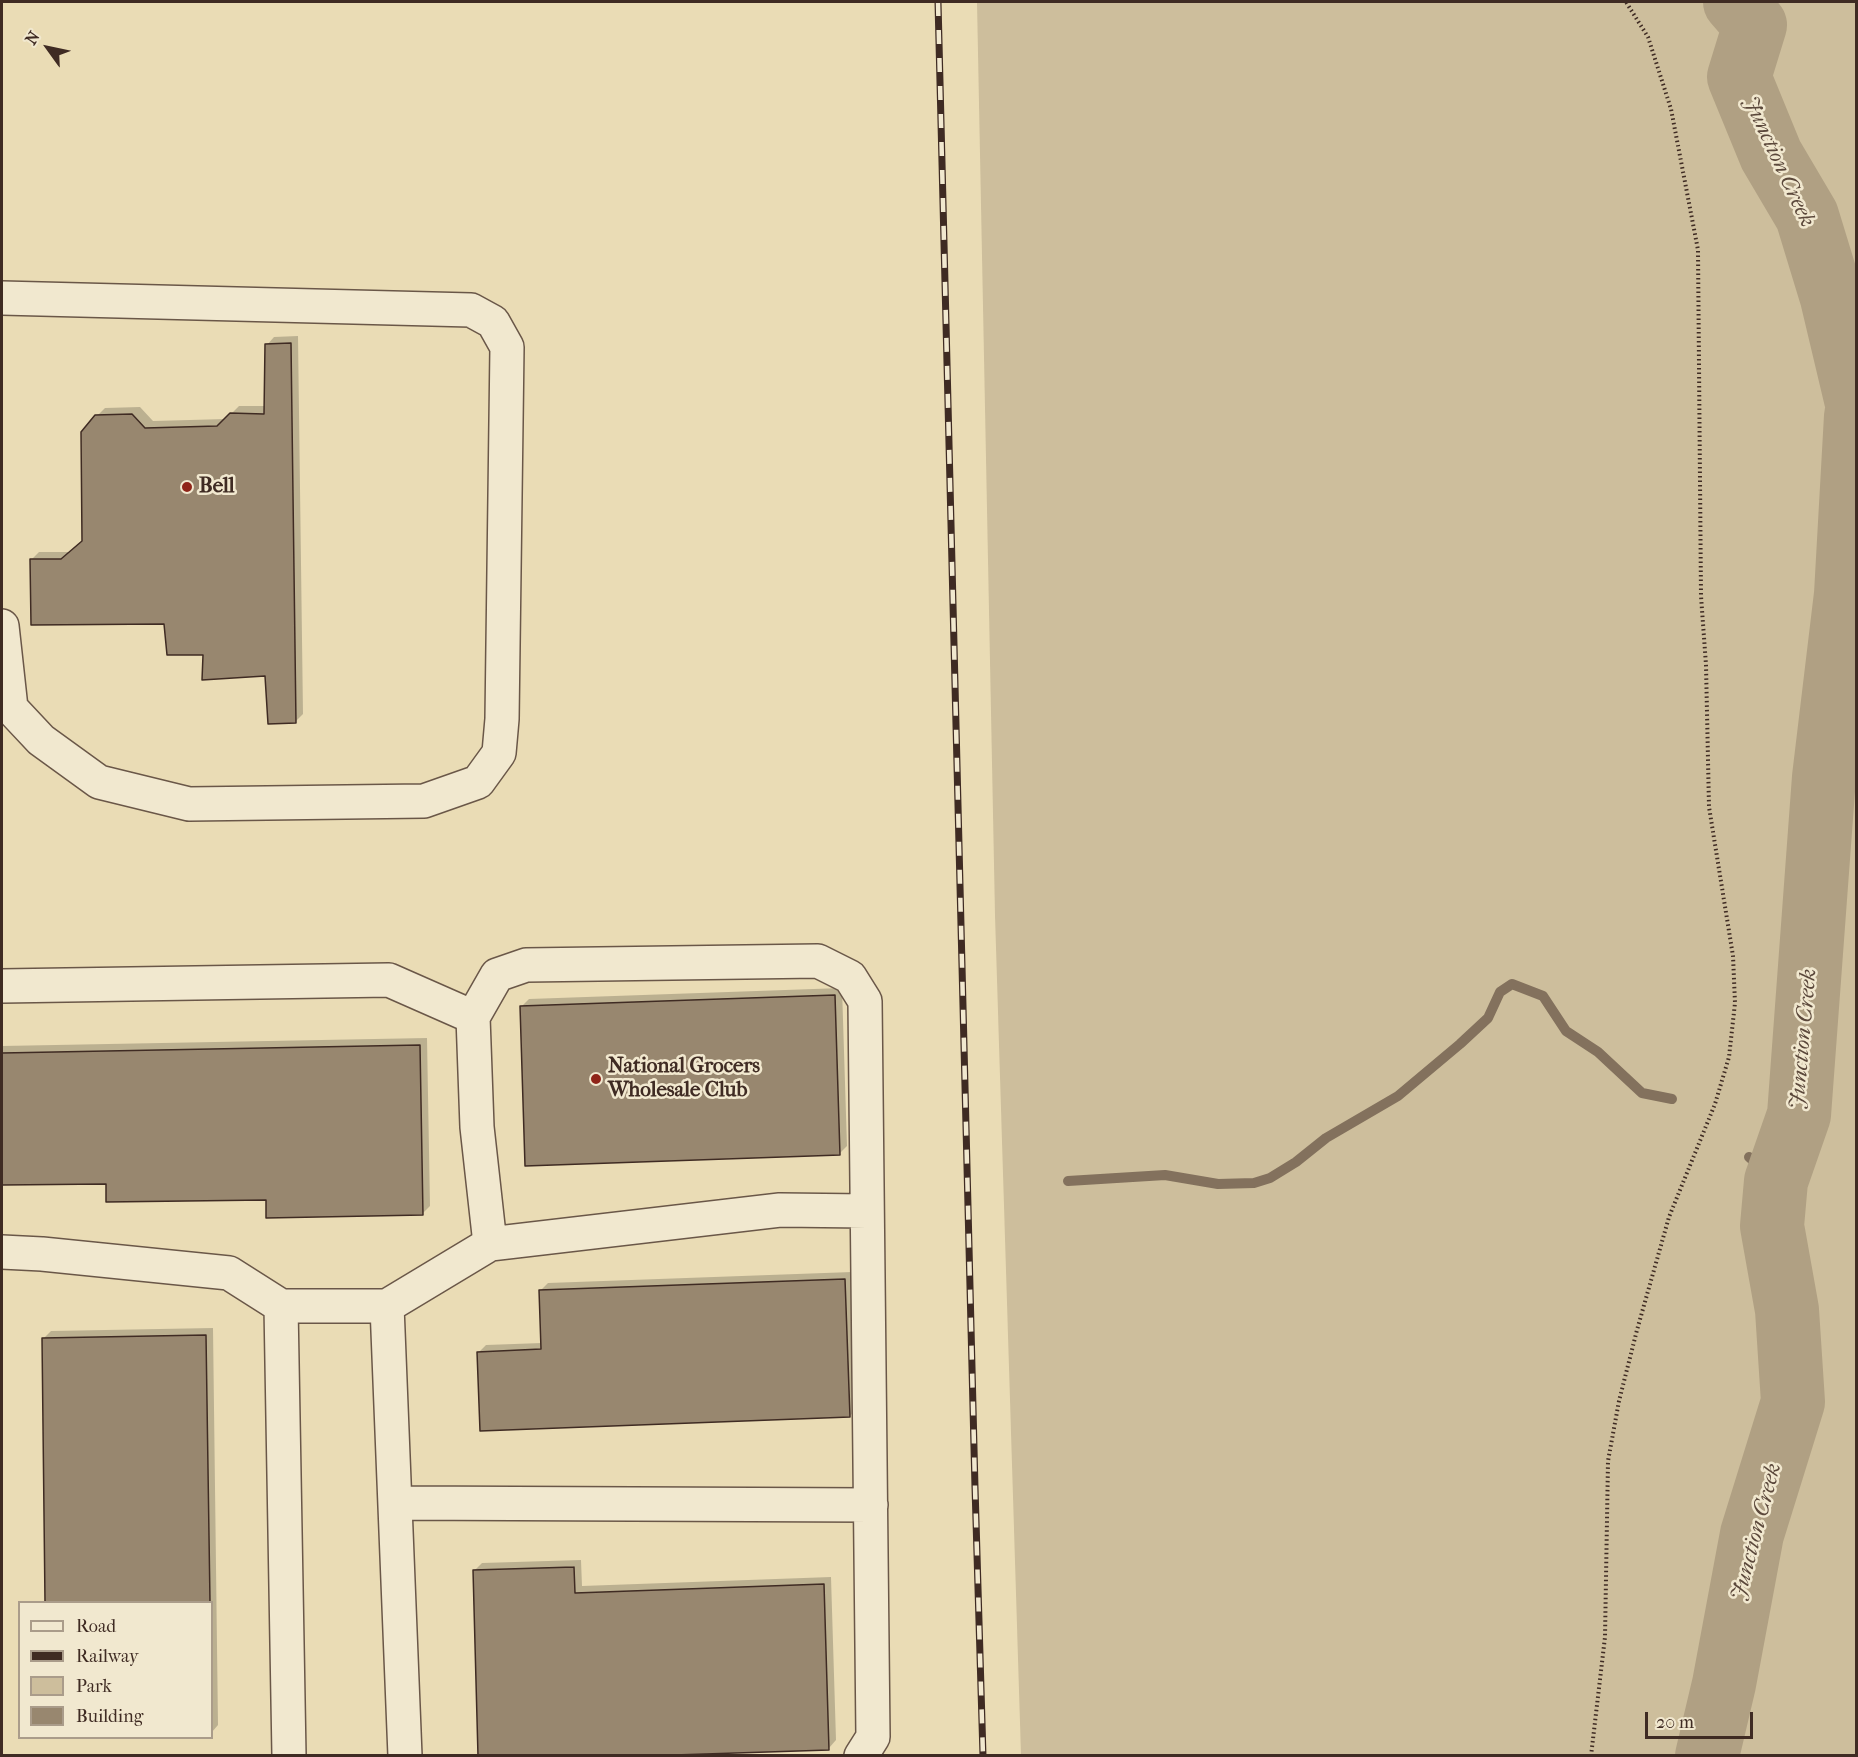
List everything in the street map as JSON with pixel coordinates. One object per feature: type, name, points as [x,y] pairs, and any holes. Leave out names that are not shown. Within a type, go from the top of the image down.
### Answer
[{"type":"lane","points":[[2,298],[471,310],[493,322],[507,347],[502,719],[499,753],[478,782],[424,801],[189,804],[99,782],[41,740],[11,708],[2,626]]},
{"type":"lane","points":[[490,1244],[477,1127],[473,1017],[497,975],[526,965],[818,961],[850,977],[865,1001],[873,1737],[861,1755]]},
{"type":"lane","points":[[2,986],[389,980],[473,1017]]},
{"type":"lane","points":[[2,1252],[229,1273],[281,1306],[387,1306],[490,1244],[780,1210],[867,1211]]},
{"type":"lane","points":[[281,1306],[289,1755]]},
{"type":"lane","points":[[387,1306],[405,1755]]},
{"type":"lane","points":[[395,1503],[871,1505]]},
{"type":"path","points":[[1591,1755],[1605,1636],[1608,1461],[1619,1401],[1669,1217],[1715,1104],[1729,1057],[1735,1004],[1733,956],[1709,807],[1706,665],[1701,596],[1698,250],[1671,109],[1648,37],[1626,2]]},
{"type":"green space","points":[[977,2],[1856,2],[1856,1755],[1021,1755],[995,915]]},
{"type":"building","name":"Bell","points":[[291,343],[296,723],[268,724],[265,676],[202,680],[203,655],[167,655],[164,624],[31,625],[30,559],[61,559],[82,541],[81,432],[95,415],[132,414],[145,428],[217,426],[230,413],[264,414],[265,344]]},
{"type":"building","points":[[835,995],[840,1155],[525,1166],[520,1006]]},
{"type":"building","points":[[420,1045],[423,1215],[266,1218],[266,1200],[106,1202],[106,1184],[2,1185],[2,1053]]},
{"type":"building","points":[[845,1279],[850,1417],[480,1431],[477,1352],[541,1349],[539,1290]]},
{"type":"building","points":[[206,1335],[210,1601],[45,1601],[42,1338]]},
{"type":"building","points":[[574,1567],[575,1593],[824,1584],[829,1750],[643,1756],[478,1756],[473,1570]]},
{"type":"waterway","name":"Junction Creek","points":[[1735,2],[1755,25],[1739,77],[1771,155],[1807,216],[1832,298],[1856,399]]},
{"type":"waterway","name":"Junction Creek","points":[[1707,1756],[1724,1684],[1752,1534],[1793,1402],[1787,1310],[1772,1226],[1776,1181],[1799,1115],[1824,777],[1846,594],[1856,416]]},
{"type":"waterway","points":[[1068,1181],[1165,1175],[1218,1184],[1254,1183],[1270,1178],[1296,1162],[1326,1138],[1398,1096],[1488,1018],[1500,992],[1512,984],[1543,996],[1566,1031],[1598,1052],[1642,1093],[1672,1099]]},
{"type":"waterway","points":[[1749,1157],[1776,1181]]},
{"type":"railway","points":[[938,2],[983,1756]]},
{"type":"place","name":"Bell","points":[[187,487]]},
{"type":"place","name":"National Grocers Wholesale Club","points":[[596,1079]]}]
